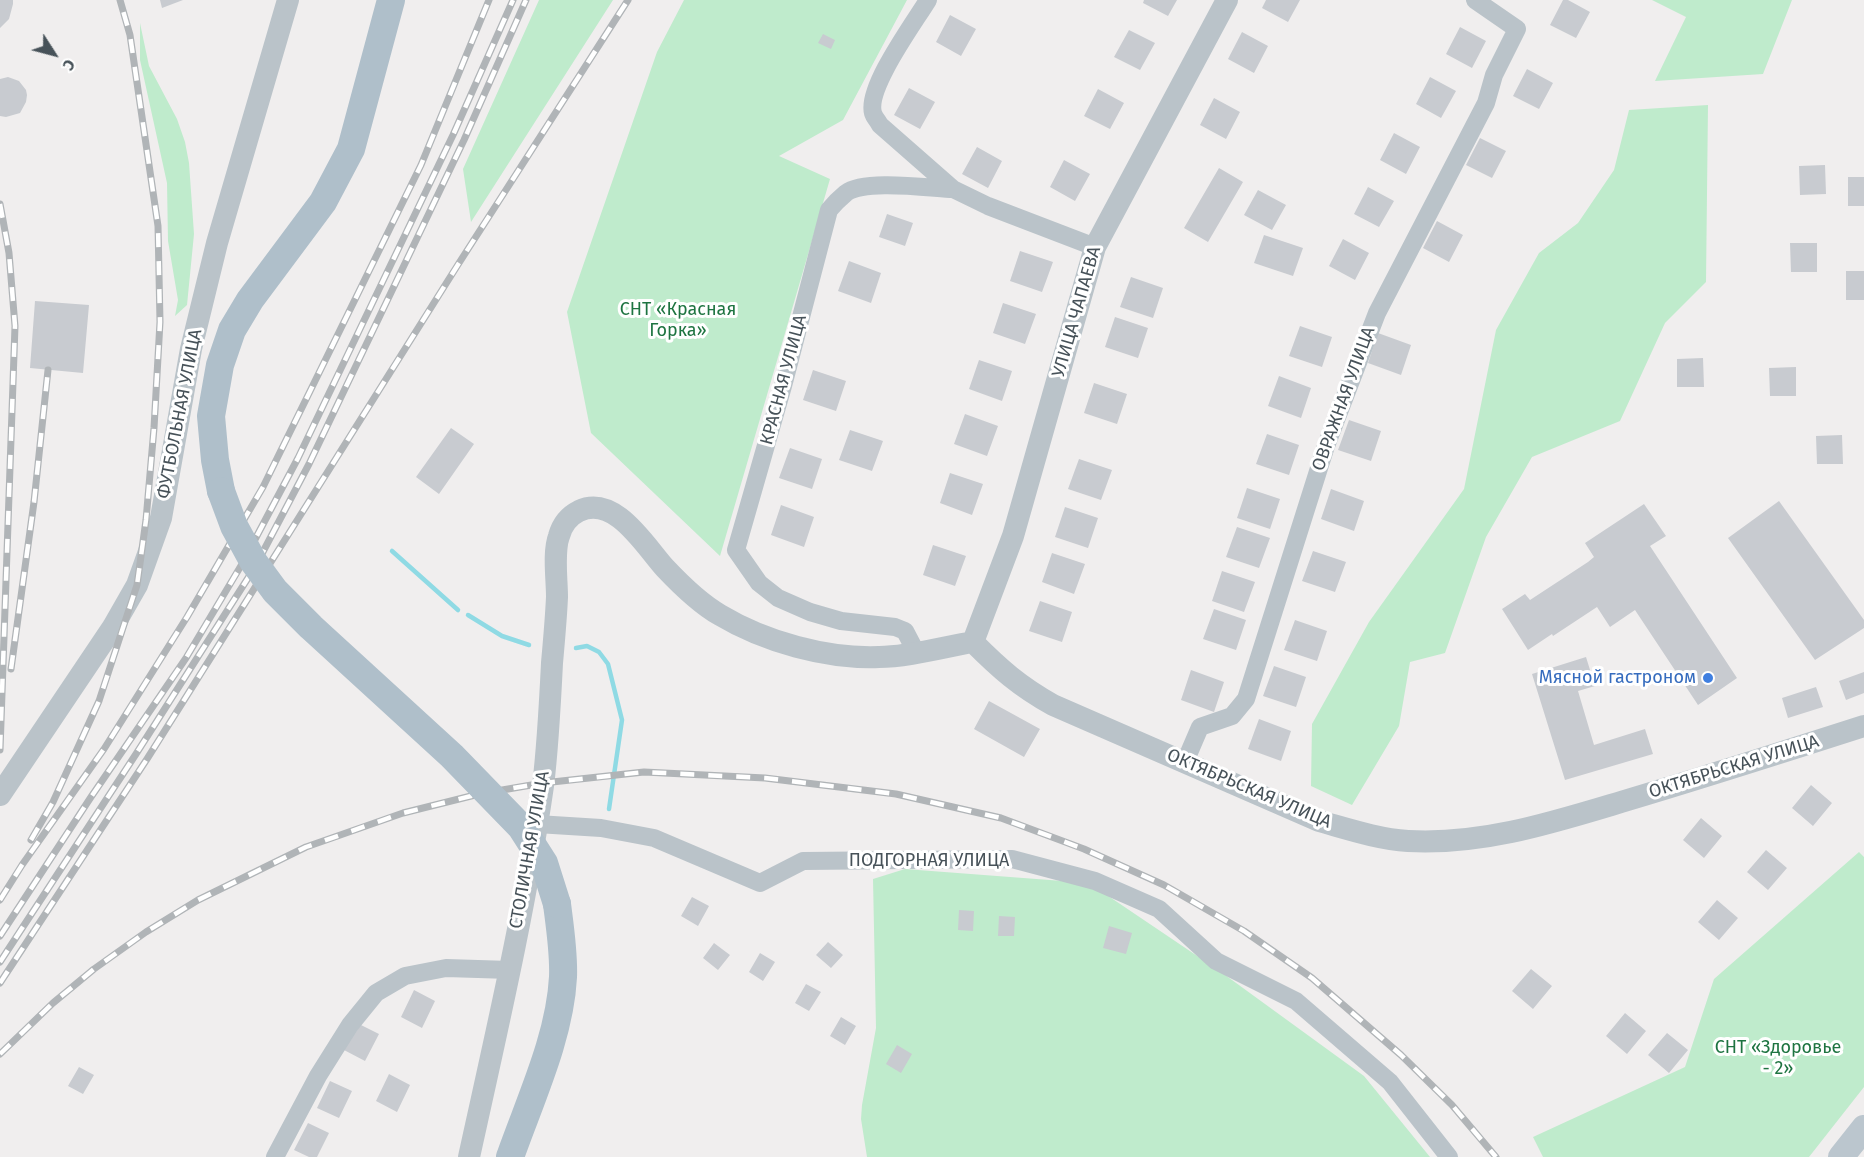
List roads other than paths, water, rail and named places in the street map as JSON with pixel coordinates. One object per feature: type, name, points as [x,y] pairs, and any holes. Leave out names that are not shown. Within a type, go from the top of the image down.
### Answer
[{"type":"main road","points":[[391,0],[351,149],[323,202],[250,300],[232,330],[220,365],[211,416],[215,460],[221,491],[234,526],[252,561],[275,591],[452,756],[513,819],[544,863],[557,904],[563,977],[555,1029],[510,1157]]},
{"type":"main road","points":[[1841,1157],[1864,1128]]},
{"type":"street","name":"ФУТБОЛЬНАЯ УЛИЦА","points":[[0,795],[113,627],[137,585],[160,518],[191,349],[217,243],[288,0]]},
{"type":"street","points":[[928,0],[879,81],[873,96],[873,113],[880,125],[953,189],[988,206],[1095,248]]},
{"type":"street","name":"УЛИЦА ЧАПАЕВА","points":[[973,642],[1013,536],[1095,248],[1227,0]]},
{"type":"street","name":"ОВРАЖНАЯ УЛИЦА","points":[[1185,762],[1200,727],[1232,716],[1246,699],[1326,446],[1377,313],[1486,104],[1494,75],[1517,29],[1475,0]]},
{"type":"street","name":"КРАСНАЯ УЛИЦА","points":[[916,652],[905,631],[895,627],[841,621],[810,612],[778,598],[759,583],[736,550],[783,386],[829,210],[847,192],[864,187],[953,189]]},
{"type":"street","name":"СТОЛИЧНАЯ УЛИЦА","points":[[469,1157],[510,970],[537,824],[543,783],[557,597],[557,538],[563,525],[582,509],[598,508],[615,513],[632,528],[692,595],[720,615],[754,631],[796,646],[843,657],[882,658],[916,652]]},
{"type":"street","points":[[916,652],[973,642]]},
{"type":"street","name":"ОКТЯБРЬСКАЯ УЛИЦА","points":[[973,642],[1006,675],[1053,705],[1319,821],[1363,833],[1407,841],[1468,840],[1527,830],[1692,781],[1864,726]]},
{"type":"street","name":"ПОДГОРНАЯ УЛИЦА","points":[[537,824],[601,828],[654,838],[760,883],[803,861],[1002,859],[1012,859],[1095,880],[1159,909],[1216,961],[1296,1001],[1390,1082],[1449,1157]]},
{"type":"street","points":[[275,1157],[318,1076],[350,1025],[376,993],[405,976],[446,968],[510,970]]},
{"type":"waterway","points":[[392,551],[458,610]]},
{"type":"waterway","points":[[468,615],[502,636],[529,645]]},
{"type":"waterway","points":[[576,648],[587,646],[599,652],[608,664],[622,720],[609,809]]},
{"type":"railway","points":[[31,840],[53,802],[99,701],[137,585],[146,520],[160,322],[158,226],[130,35],[120,0]]},
{"type":"railway","points":[[0,900],[104,749],[187,617],[263,487],[421,165],[489,0]]},
{"type":"railway","points":[[0,936],[186,658],[242,564],[298,458],[453,135],[513,0]]},
{"type":"railway","points":[[0,962],[255,567],[309,464],[464,140],[526,0]]},
{"type":"railway","points":[[0,983],[147,759],[459,263],[628,0]]},
{"type":"railway","points":[[0,204],[9,253],[15,326],[0,750]]},
{"type":"railway","points":[[11,669],[34,502],[48,370]]},
{"type":"railway","points":[[0,1054],[53,1003],[94,969],[146,932],[198,900],[306,847],[403,813],[479,794],[543,783],[644,772],[765,778],[896,794],[1001,818],[1084,849],[1164,885],[1244,931],[1312,978],[1401,1055],[1452,1105],[1496,1157]]},
{"type":"place","name":"Мясной гастроном","points":[[1708,678]]},
{"type":"park label","name":"СНТ «Красная Горка»","points":[[678,320]]},
{"type":"park label","name":"СНТ «Здоровье - 2»","points":[[1778,1058]]}]
